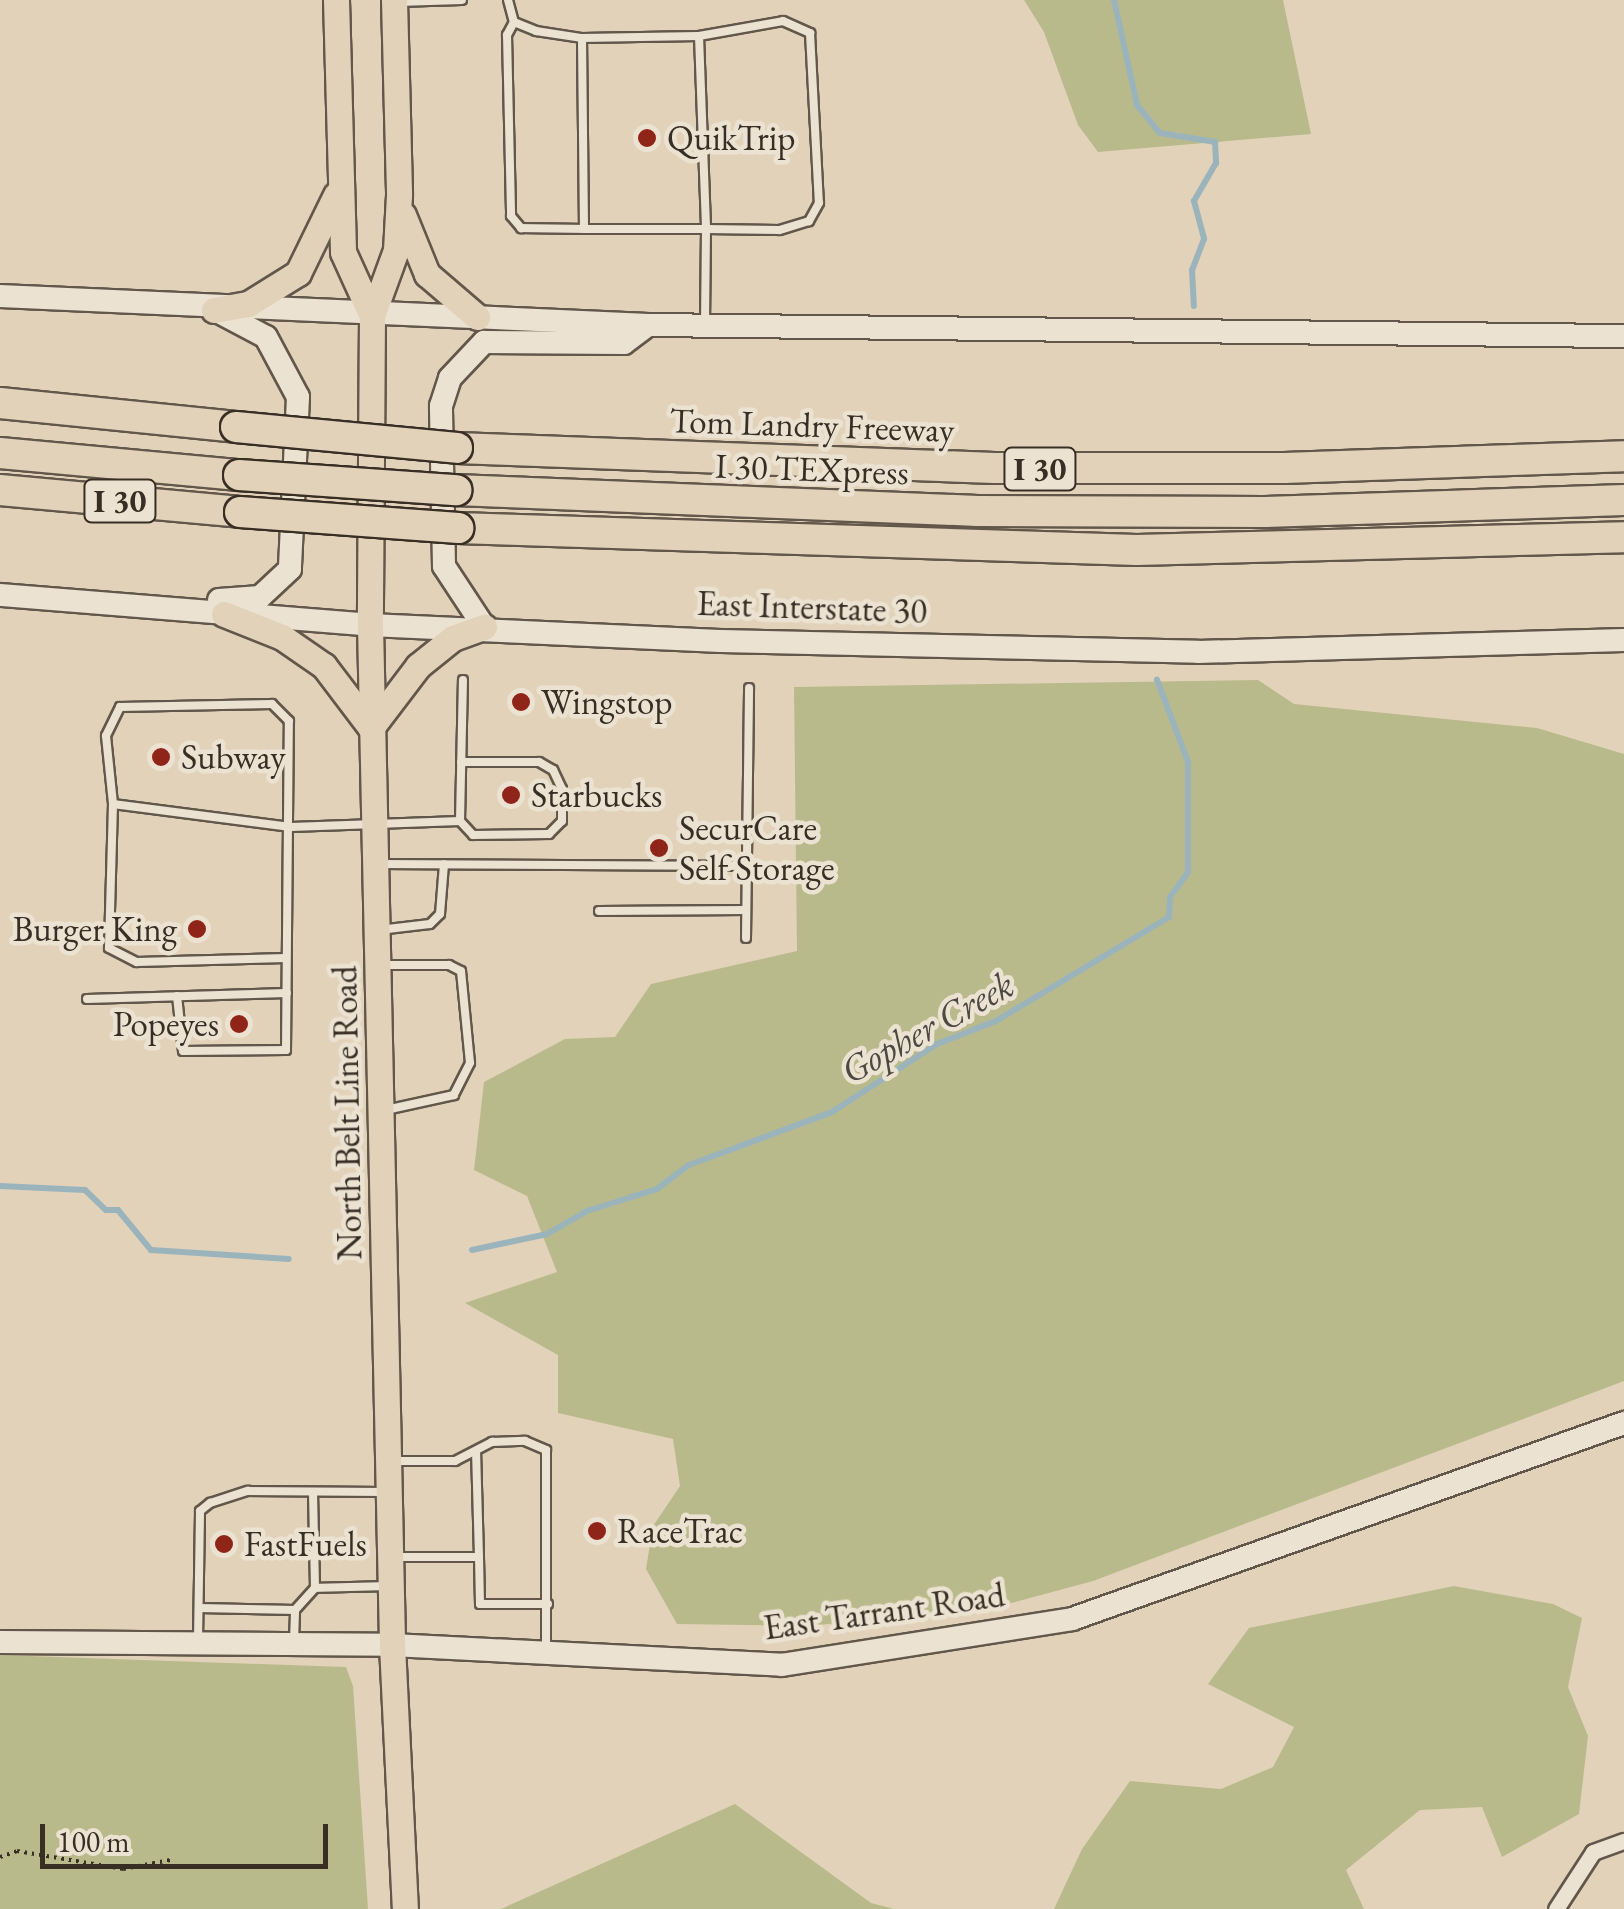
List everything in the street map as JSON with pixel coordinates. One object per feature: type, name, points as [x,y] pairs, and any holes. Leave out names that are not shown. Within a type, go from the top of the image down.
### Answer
[{"type":"highway","name":"Tom Landry Freeway","points":[[0,403],[457,448],[995,468],[1302,468],[1624,456]]},
{"type":"highway","name":"I 30 TEXpress","points":[[0,453],[456,490],[996,512],[1265,512],[1624,500]]},
{"type":"highway","name":"I 30","points":[[0,490],[458,528],[1102,550],[1624,536]]},
{"type":"main road","name":"North Belt Line Road","points":[[336,0],[342,252],[372,316]]},
{"type":"main road","name":"North Belt Line Road","points":[[394,1],[396,250],[372,316],[370,625],[392,1646],[405,1909]]},
{"type":"main road","points":[[214,310],[248,304],[298,273],[341,181]]},
{"type":"main road","points":[[398,195],[410,242],[427,274],[477,317]]},
{"type":"main road","points":[[0,296],[214,310],[648,326],[1624,336]]},
{"type":"main road","points":[[122,604],[260,598],[275,588],[295,556],[298,398],[266,337],[214,310]]},
{"type":"main road","points":[[224,614],[282,637],[324,666],[372,728],[426,659],[453,638],[484,626],[444,566],[441,406],[450,378],[484,342],[624,343],[648,326]]},
{"type":"main road","name":"East Interstate 30","points":[[0,595],[370,625],[484,626],[721,640],[1198,652],[1624,640]]},
{"type":"main road","name":"East Tarrant Road","points":[[0,1642],[392,1646],[782,1664],[1072,1619],[1624,1423]]},
{"type":"street","points":[[1556,1909],[1566,1885],[1593,1852],[1624,1841]]},
{"type":"lane","points":[[394,1],[462,0]]},
{"type":"lane","points":[[508,0],[514,22],[507,35],[511,216],[521,228],[779,230],[808,220],[819,203],[816,61],[810,33],[784,20],[698,36],[582,38],[514,22]]},
{"type":"lane","points":[[698,36],[706,229],[705,327]]},
{"type":"lane","points":[[582,38],[584,229]]},
{"type":"lane","points":[[461,762],[539,762],[553,770],[562,789],[562,821],[549,834],[473,835],[460,821],[461,762],[463,680]]},
{"type":"lane","points":[[746,938],[749,688]]},
{"type":"lane","points":[[176,996],[183,1051],[260,1054],[286,1050],[287,993],[286,958],[283,866],[292,827],[289,720],[272,704],[120,707],[106,736],[113,804],[107,932],[117,958],[286,958]]},
{"type":"lane","points":[[113,804],[292,827],[460,821]]},
{"type":"lane","points":[[376,864],[747,866]]},
{"type":"lane","points":[[378,930],[430,924],[440,914],[444,864]]},
{"type":"lane","points":[[599,910],[746,910]]},
{"type":"lane","points":[[379,965],[449,965],[461,971],[470,1063],[454,1094],[382,1110]]},
{"type":"lane","points":[[87,998],[287,993]]},
{"type":"lane","points":[[390,1461],[455,1462],[492,1442],[525,1441],[546,1450],[546,1655]]},
{"type":"lane","points":[[476,1450],[480,1604],[548,1604]]},
{"type":"lane","points":[[198,1645],[200,1511],[248,1491],[391,1492]]},
{"type":"lane","points":[[294,1645],[295,1610],[315,1588],[312,1492]]},
{"type":"lane","points":[[392,1557],[478,1557]]},
{"type":"lane","points":[[315,1588],[392,1586]]},
{"type":"lane","points":[[199,1608],[295,1610]]},
{"type":"path","points":[[0,1857],[17,1851],[123,1869],[170,1860]]},
{"type":"green space","points":[[1024,0],[1283,0],[1311,134],[1098,152],[1078,125],[1044,32]]},
{"type":"green space","points":[[1258,680],[1294,704],[1537,728],[1624,754],[1624,1381],[1093,1581],[985,1610],[806,1626],[677,1624],[646,1569],[653,1526],[680,1486],[673,1439],[558,1413],[558,1355],[465,1303],[557,1272],[527,1196],[474,1170],[484,1082],[565,1039],[615,1037],[651,984],[797,951],[794,687]]},
{"type":"green space","points":[[1454,1586],[1553,1604],[1582,1618],[1568,1687],[1588,1736],[1579,1814],[1502,1857],[1482,1807],[1420,1810],[1346,1870],[1364,1909],[1054,1909],[1082,1849],[1130,1781],[1221,1789],[1273,1767],[1294,1727],[1208,1684],[1249,1628]]},
{"type":"green space","points":[[0,1655],[346,1667],[353,1686],[368,1909],[0,1909]]},
{"type":"green space","points":[[735,1804],[871,1903],[894,1909],[501,1909]]},
{"type":"waterway","name":"Gopher Creek","points":[[1114,0],[1137,105],[1160,133],[1215,142],[1216,163],[1194,201],[1204,239],[1192,270],[1194,306]]},
{"type":"waterway","name":"Gopher Creek","points":[[472,1250],[547,1234],[587,1211],[657,1189],[689,1165],[832,1112],[937,1044],[996,1021],[1169,917],[1170,897],[1188,872],[1188,762],[1157,680]]},
{"type":"waterway","name":"Gopher Creek","points":[[0,1186],[85,1190],[106,1210],[118,1210],[151,1250],[289,1259]]},
{"type":"place","name":"QuikTrip","points":[[647,138]]},
{"type":"place","name":"Wingstop","points":[[521,702]]},
{"type":"place","name":"Subway","points":[[161,757]]},
{"type":"place","name":"Starbucks","points":[[511,795]]},
{"type":"place","name":"SecurCare Self Storage","points":[[659,848]]},
{"type":"place","name":"Burger King","points":[[197,929]]},
{"type":"place","name":"Popeyes","points":[[239,1024]]},
{"type":"place","name":"RaceTrac","points":[[597,1531]]},
{"type":"place","name":"FastFuels","points":[[224,1544]]}]
